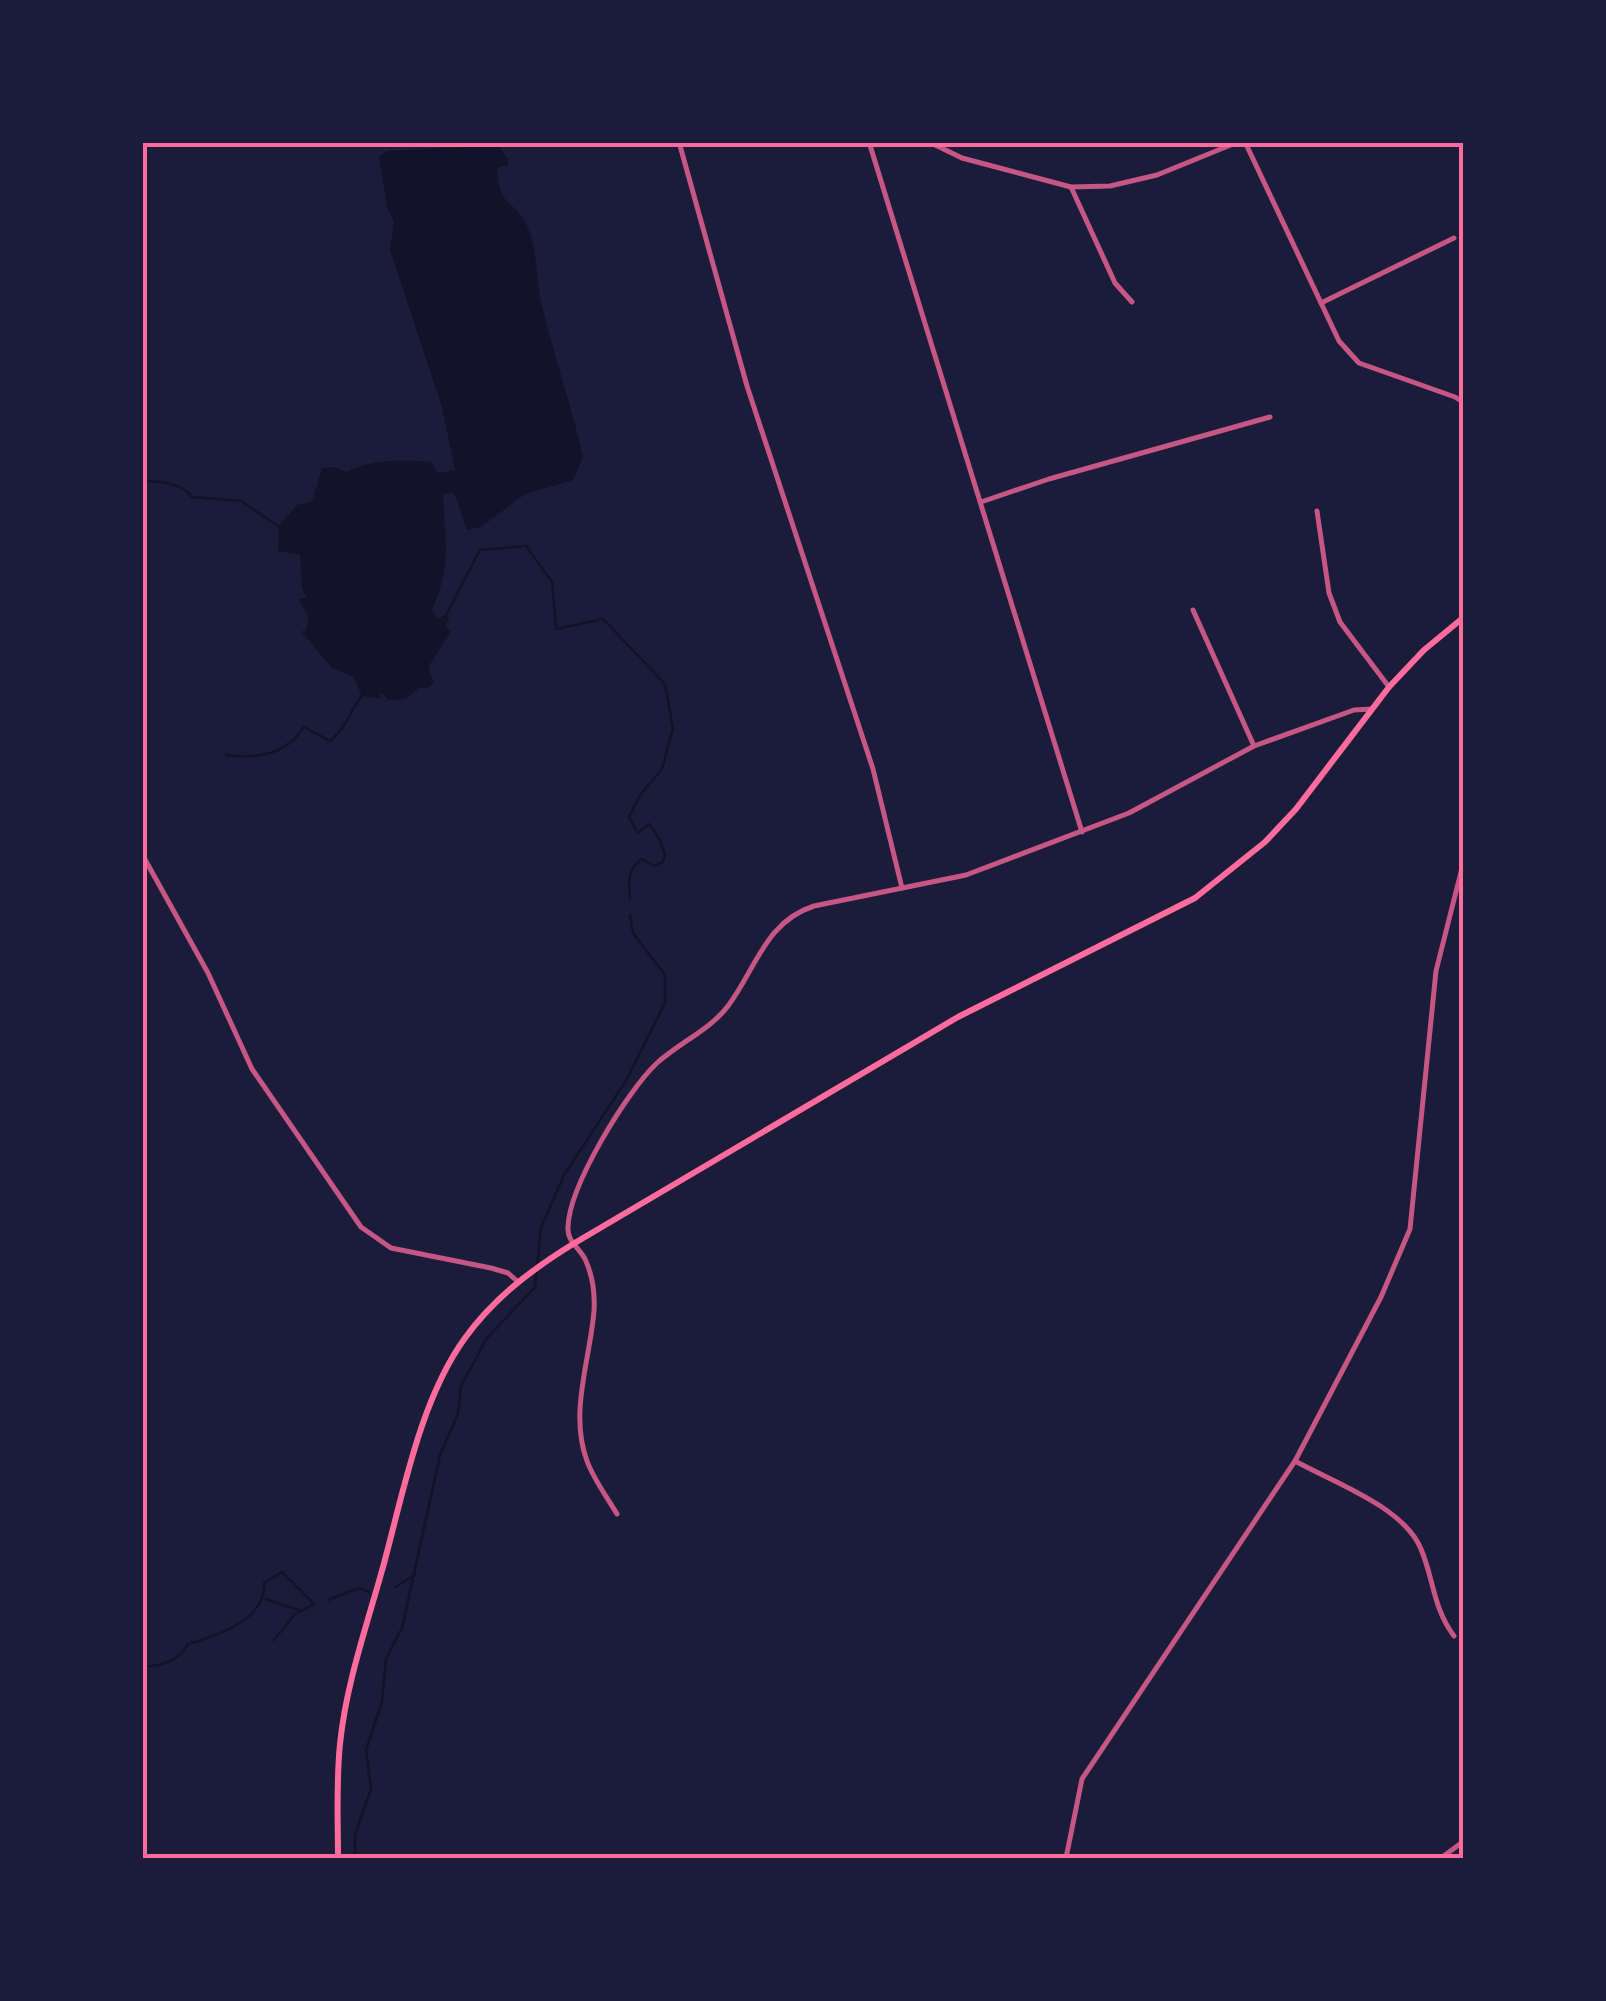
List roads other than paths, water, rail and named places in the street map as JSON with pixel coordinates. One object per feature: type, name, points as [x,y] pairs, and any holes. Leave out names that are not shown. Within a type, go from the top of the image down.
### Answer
[{"type":"main road","points":[[338,1858],[340,1745],[348,1694],[424,1424],[437,1386],[464,1340],[518,1281],[573,1244],[958,1017],[1194,898],[1248,857],[1296,810],[1389,686],[1424,650],[1464,618]]},
{"type":"street","points":[[679,142],[747,386],[873,770],[902,888]]},
{"type":"street","points":[[870,142],[1082,832]]},
{"type":"street","points":[[928,142],[962,158],[1071,188],[1110,186],[1157,175],[1241,142],[1339,340],[1359,363],[1464,402]]},
{"type":"street","points":[[1071,188],[1115,283],[1132,302]]},
{"type":"street","points":[[1321,303],[1454,238]]},
{"type":"street","points":[[981,502],[1270,416]]},
{"type":"street","points":[[1317,511],[1329,593],[1340,622],[1389,686]]},
{"type":"street","points":[[1193,610],[1254,746]]},
{"type":"street","points":[[617,1514],[587,1462],[581,1438],[580,1415],[594,1290],[586,1260],[567,1230],[578,1188],[618,1112],[655,1064],[726,1010],[778,924],[795,912],[966,875],[1128,813],[1254,746],[1354,710],[1373,708]]},
{"type":"street","points":[[142,854],[208,973],[252,1069],[361,1226],[391,1248],[490,1268],[518,1281]]},
{"type":"street","points":[[1066,1858],[1082,1778],[1295,1461],[1381,1297],[1410,1229],[1436,971],[1464,860]]},
{"type":"street","points":[[1295,1461],[1385,1509],[1412,1532],[1421,1548],[1440,1617],[1454,1636]]},
{"type":"street","points":[[1441,1858],[1464,1840]]},
{"type":"waterway","points":[[142,481],[176,486],[192,497],[241,501],[278,526]]},
{"type":"waterway","points":[[445,617],[480,550],[526,546],[552,582],[556,629],[603,619],[665,684],[673,728],[662,769],[640,795],[629,817],[638,833],[649,824],[665,855],[663,862],[654,866],[642,859],[634,867],[629,881],[630,898]]},
{"type":"waterway","points":[[226,755],[270,753],[289,744],[304,727],[330,741],[363,694]]},
{"type":"waterway","points":[[355,1858],[355,1835],[371,1789],[366,1750],[382,1701],[386,1659],[402,1628],[440,1455],[458,1414],[461,1386],[487,1338],[535,1287],[541,1228],[564,1175],[627,1079],[665,1003],[665,975],[633,933],[630,915]]},
{"type":"waterway","points":[[142,1667],[168,1662],[188,1644],[238,1624],[257,1607],[264,1583],[282,1572],[314,1604]]},
{"type":"waterway","points":[[395,1587],[415,1575]]},
{"type":"waterway","points":[[328,1600],[359,1588],[369,1592]]},
{"type":"waterway","points":[[266,1599],[301,1611]]},
{"type":"waterway","points":[[274,1640],[295,1614],[313,1605]]}]
